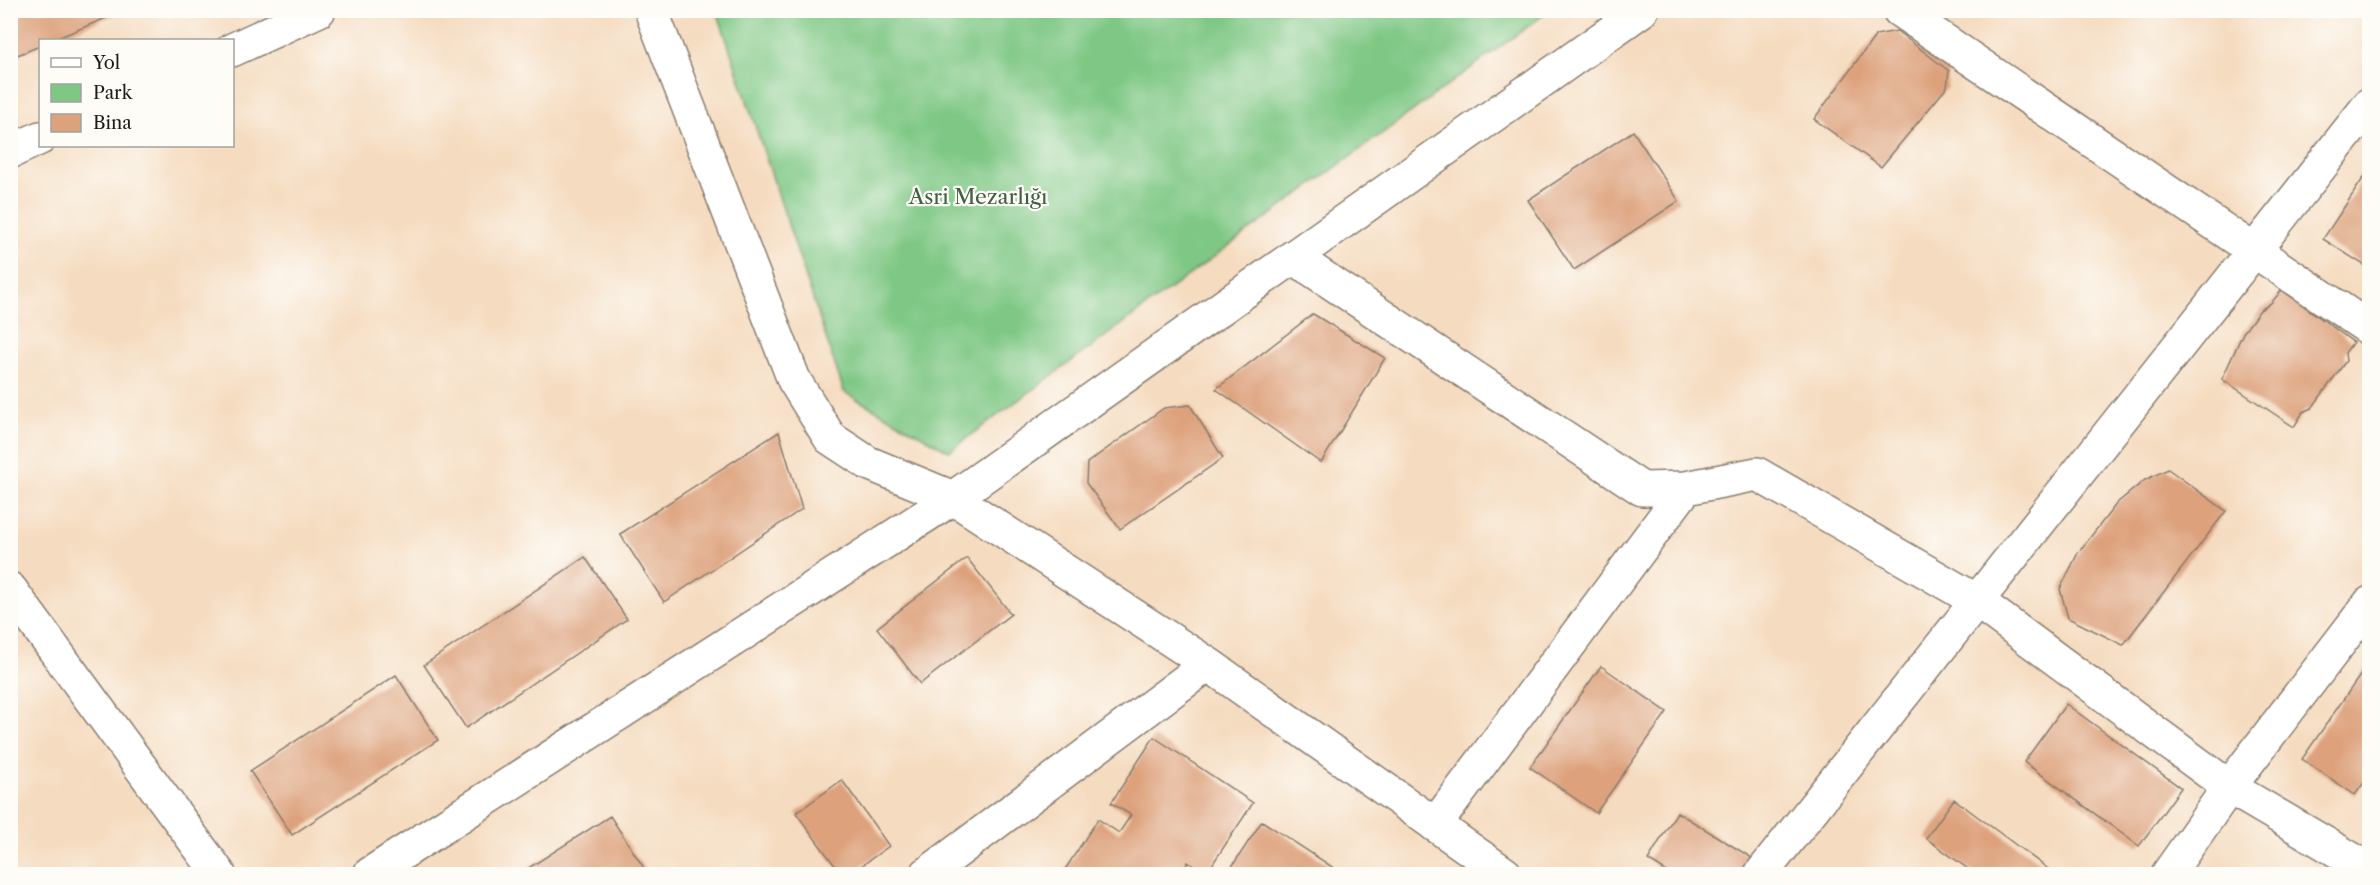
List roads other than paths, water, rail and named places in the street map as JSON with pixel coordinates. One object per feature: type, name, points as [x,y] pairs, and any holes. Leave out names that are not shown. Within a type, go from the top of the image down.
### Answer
[{"type":"street","points":[[234,49],[319,10]]},
{"type":"street","points":[[651,10],[794,380],[830,438],[868,462],[953,498],[1208,664],[1505,874]]},
{"type":"street","points":[[370,874],[953,498],[1642,10]]},
{"type":"street","points":[[1899,10],[2370,329]]},
{"type":"street","points":[[1761,874],[2370,104]]},
{"type":"street","points":[[10,152],[39,138]]},
{"type":"street","points":[[1293,257],[1642,489],[1686,489],[1757,474],[1977,601],[2229,787],[2370,870]]},
{"type":"street","points":[[1435,825],[1686,489]]},
{"type":"street","points":[[10,589],[219,874]]},
{"type":"street","points":[[2168,874],[2229,787],[2370,603]]},
{"type":"street","points":[[928,874],[1208,664]]},
{"type":"park label","name":"Asri Mezarlığı","points":[[978,197]]}]
